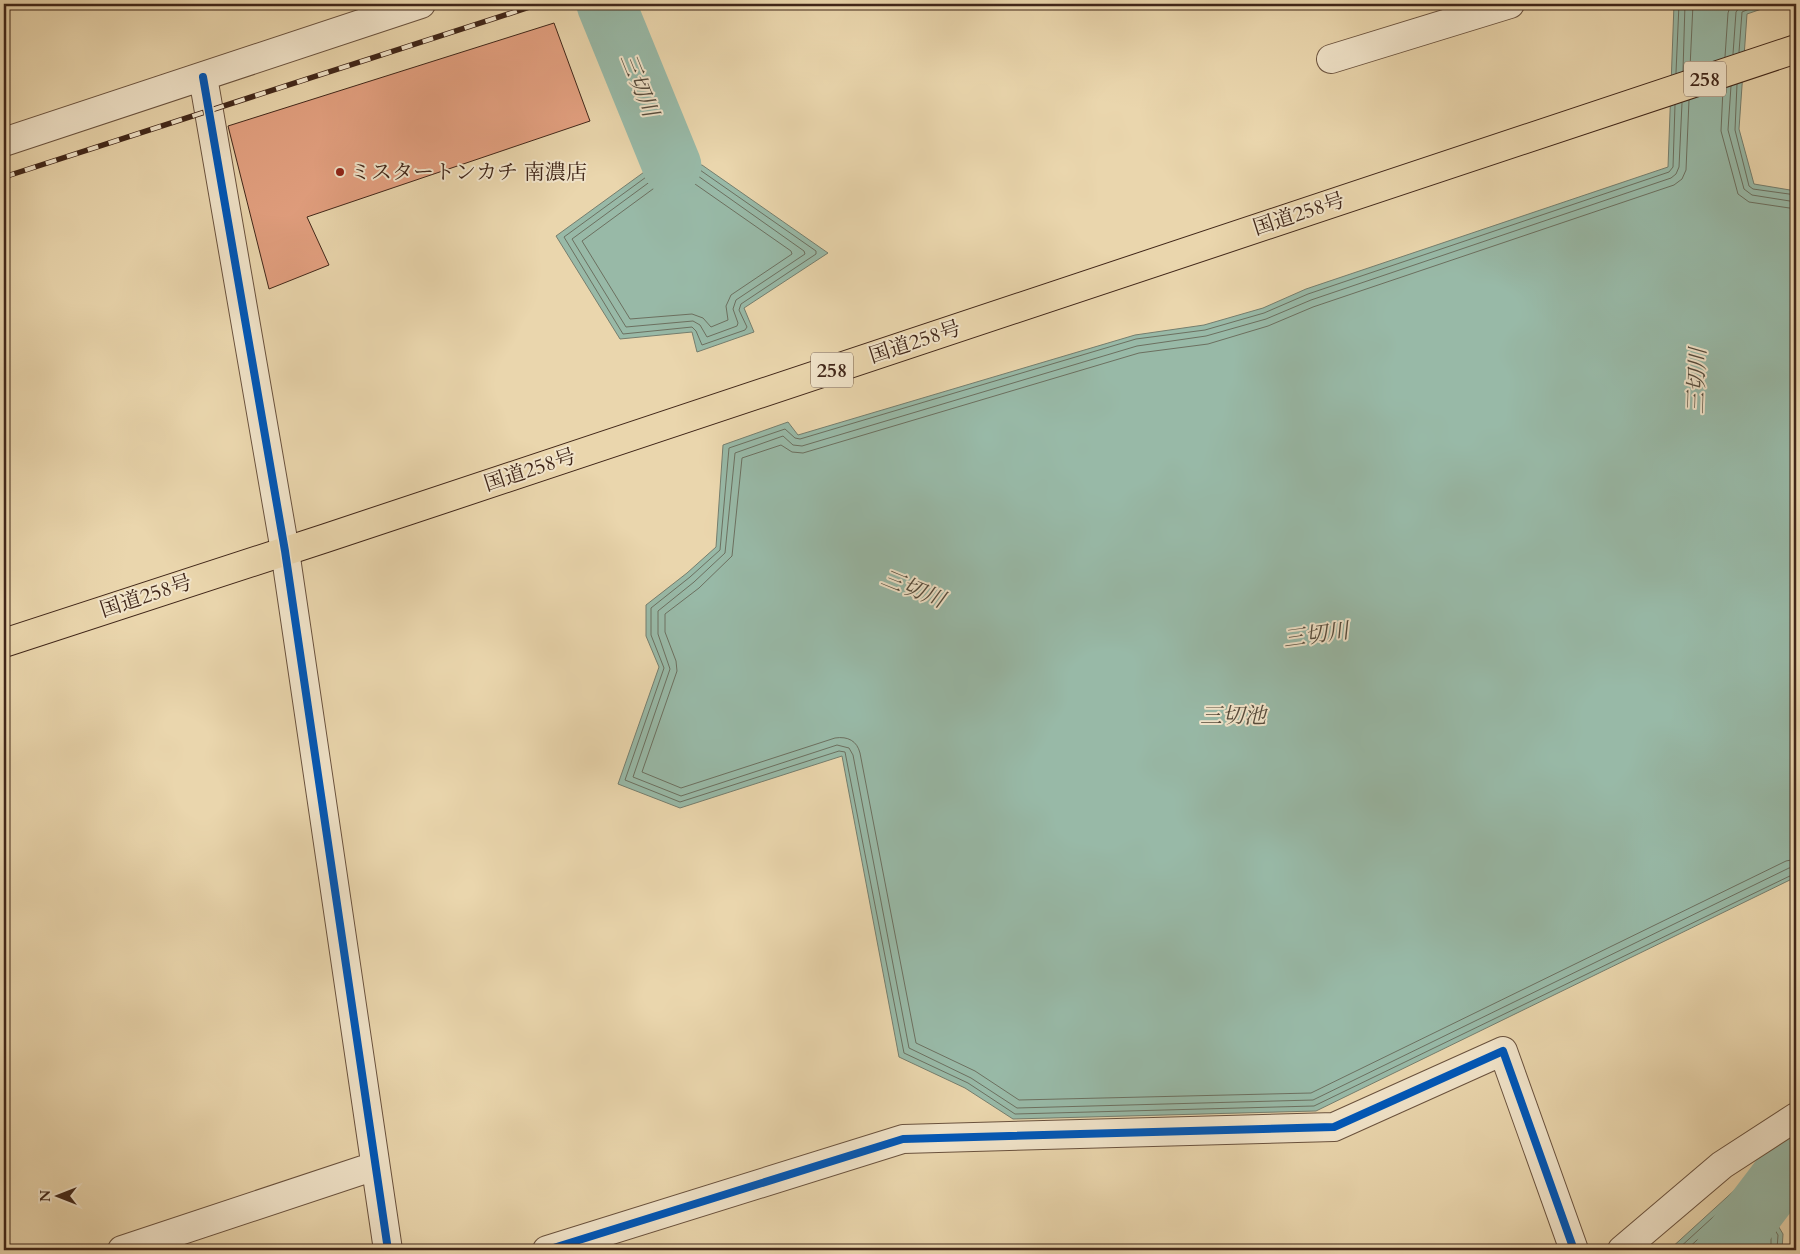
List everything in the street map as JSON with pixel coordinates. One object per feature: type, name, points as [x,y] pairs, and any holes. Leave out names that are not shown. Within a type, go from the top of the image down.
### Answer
[{"type":"highway","name":"国道258号","points":[[4,643],[1796,49]]},
{"type":"street","points":[[4,142],[421,4]]},
{"type":"street","points":[[1331,60],[1510,4]]},
{"type":"street","points":[[203,77],[285,551],[388,1250]]},
{"type":"street","points":[[546,1250],[903,1139],[1334,1127],[1503,1051],[1574,1250]]},
{"type":"street","points":[[1622,1250],[1722,1165],[1796,1117]]},
{"type":"street","points":[[122,1250],[375,1166]]},
{"type":"water","name":"三切池","points":[[1674,4],[1776,4],[1747,14],[1739,129],[1754,184],[1796,191],[1796,877],[1316,1111],[1013,1119],[965,1088],[899,1057],[842,756],[680,808],[618,784],[659,667],[646,636],[646,605],[687,573],[716,547],[723,445],[788,422],[798,435],[1135,335],[1204,325],[1263,308],[1306,289],[1668,167]]},
{"type":"water","points":[[702,165],[828,253],[744,308],[754,332],[697,352],[692,332],[620,339],[556,236],[651,167]]},
{"type":"water","points":[[1749,1177],[1783,1234],[1782,1250],[1669,1250]]},
{"type":"building","name":"ミスタートンカチ 南濃店","points":[[554,23],[590,121],[307,217],[329,265],[269,289],[228,126]]},
{"type":"waterway","name":"三切川","points":[[606,4],[672,166]]},
{"type":"waterway","points":[[1725,1250],[1782,1175],[1796,1168]]},
{"type":"railway","points":[[4,177],[539,4]]},
{"type":"cycle path","points":[[203,77],[285,551],[388,1250]]},
{"type":"cycle path","points":[[547,1250],[903,1139],[1334,1127],[1503,1051],[1574,1250]]},
{"type":"place","name":"ミスタートンカチ 南濃店","points":[[340,172]]}]
